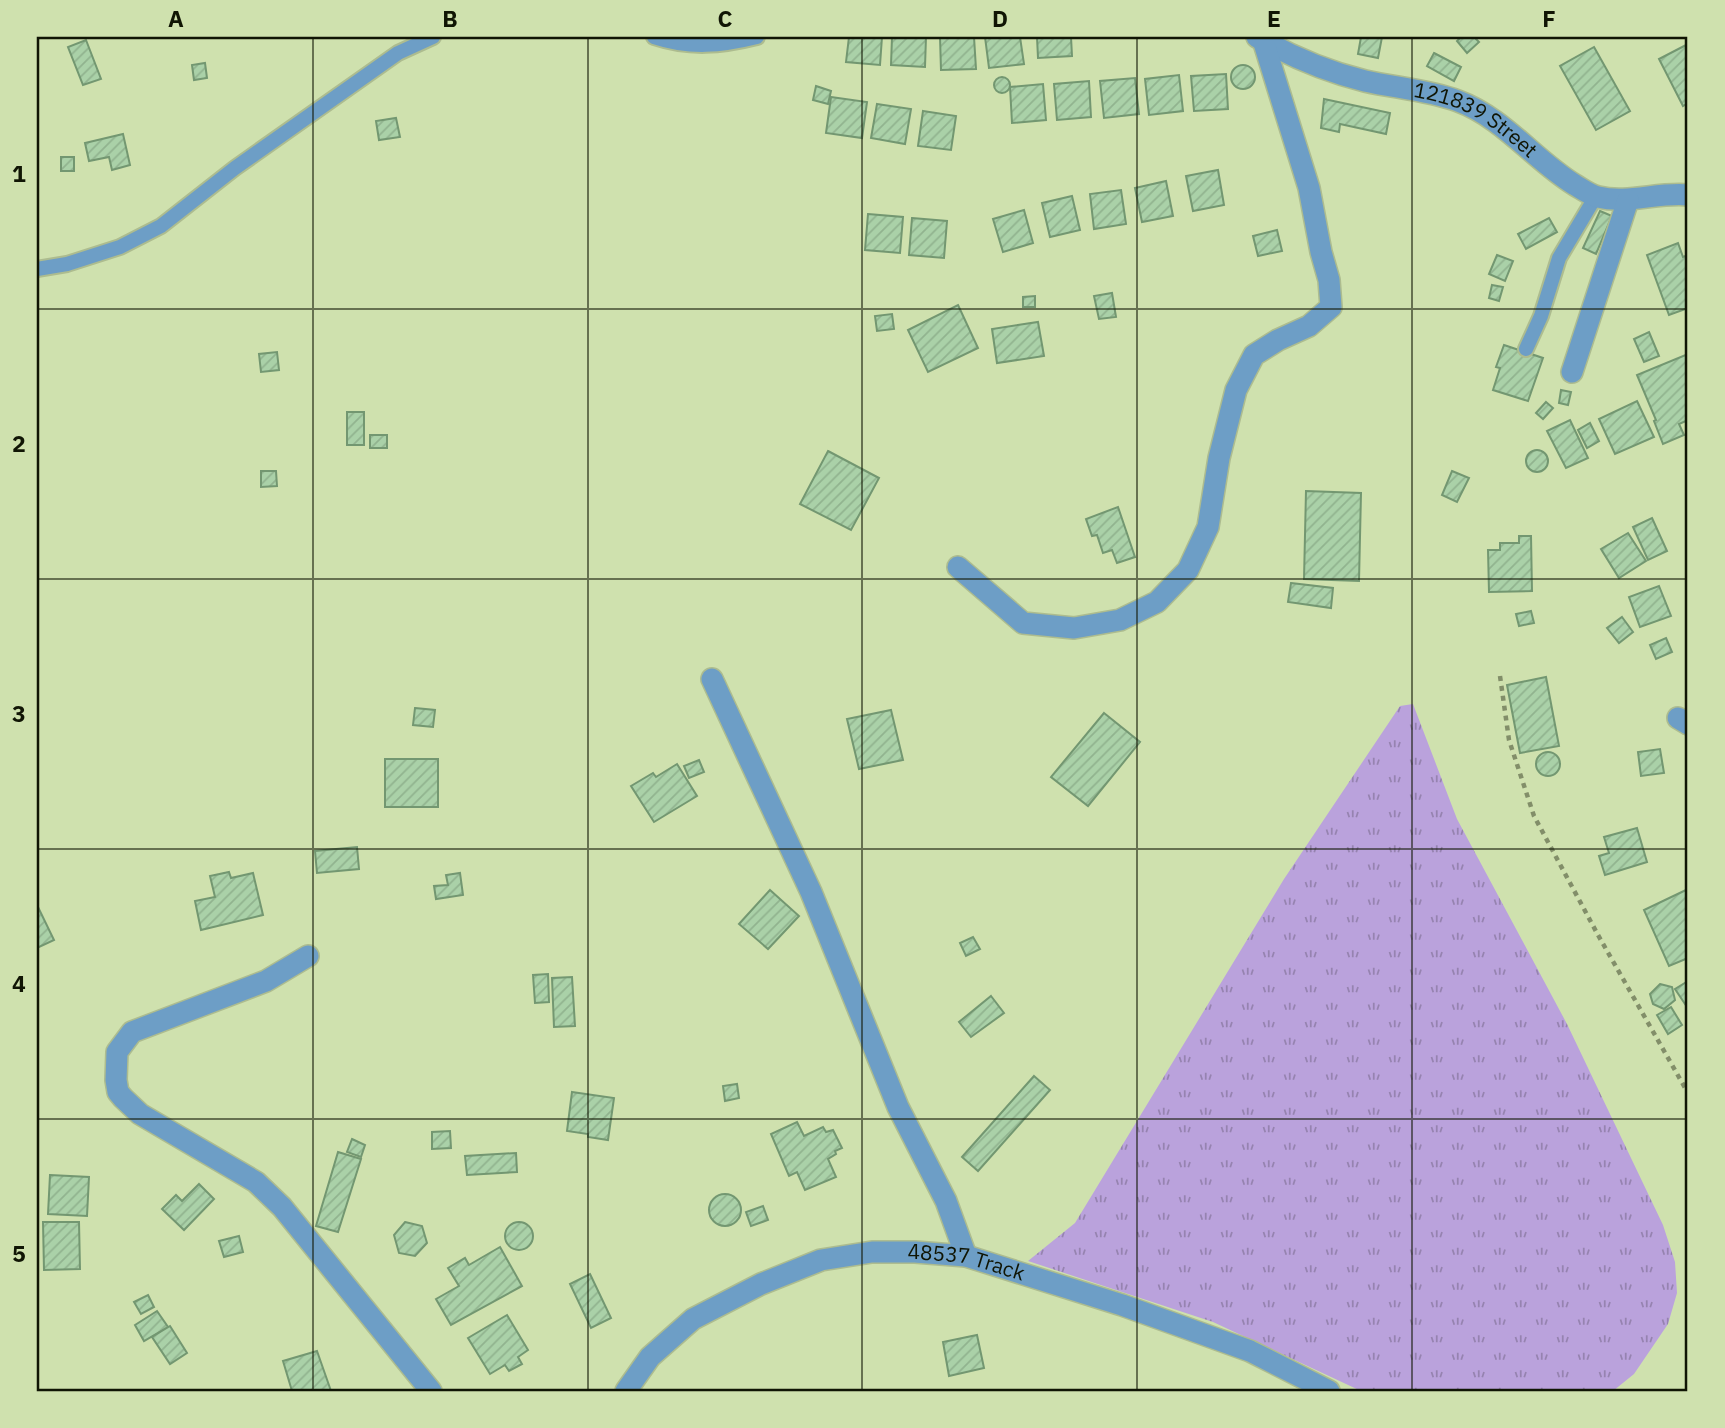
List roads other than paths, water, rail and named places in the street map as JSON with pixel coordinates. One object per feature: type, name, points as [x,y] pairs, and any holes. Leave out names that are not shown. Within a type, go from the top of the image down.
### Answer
[{"type":"street","name":"121839 Street","points":[[1259,38],[1337,72],[1366,81],[1427,92],[1462,103],[1502,127],[1561,176],[1597,197],[1628,200],[1654,195],[1688,195]]},
{"type":"street","points":[[958,566],[1023,623],[1074,628],[1120,621],[1157,602],[1188,570],[1208,527],[1219,457],[1236,390],[1254,355],[1309,326],[1331,307],[1329,279],[1309,188],[1259,38]]},
{"type":"street","points":[[1572,372],[1628,200]]},
{"type":"street","points":[[712,679],[811,892],[898,1107],[946,1201],[966,1256]]},
{"type":"street","points":[[308,956],[266,981],[132,1032],[117,1052],[118,1092],[140,1114],[256,1182],[273,1199],[431,1391]]},
{"type":"street","name":"48537 Track","points":[[626,1391],[650,1357],[693,1320],[761,1284],[821,1260],[872,1252],[966,1256],[1190,1328],[1250,1351],[1329,1391]]},
{"type":"lane","points":[[37,270],[67,264],[120,247],[162,226],[235,169],[398,53],[433,37]]},
{"type":"lane","points":[[654,37],[678,45],[728,44],[757,37]]},
{"type":"lane","points":[[1526,349],[1536,329],[1559,258],[1597,197]]}]
